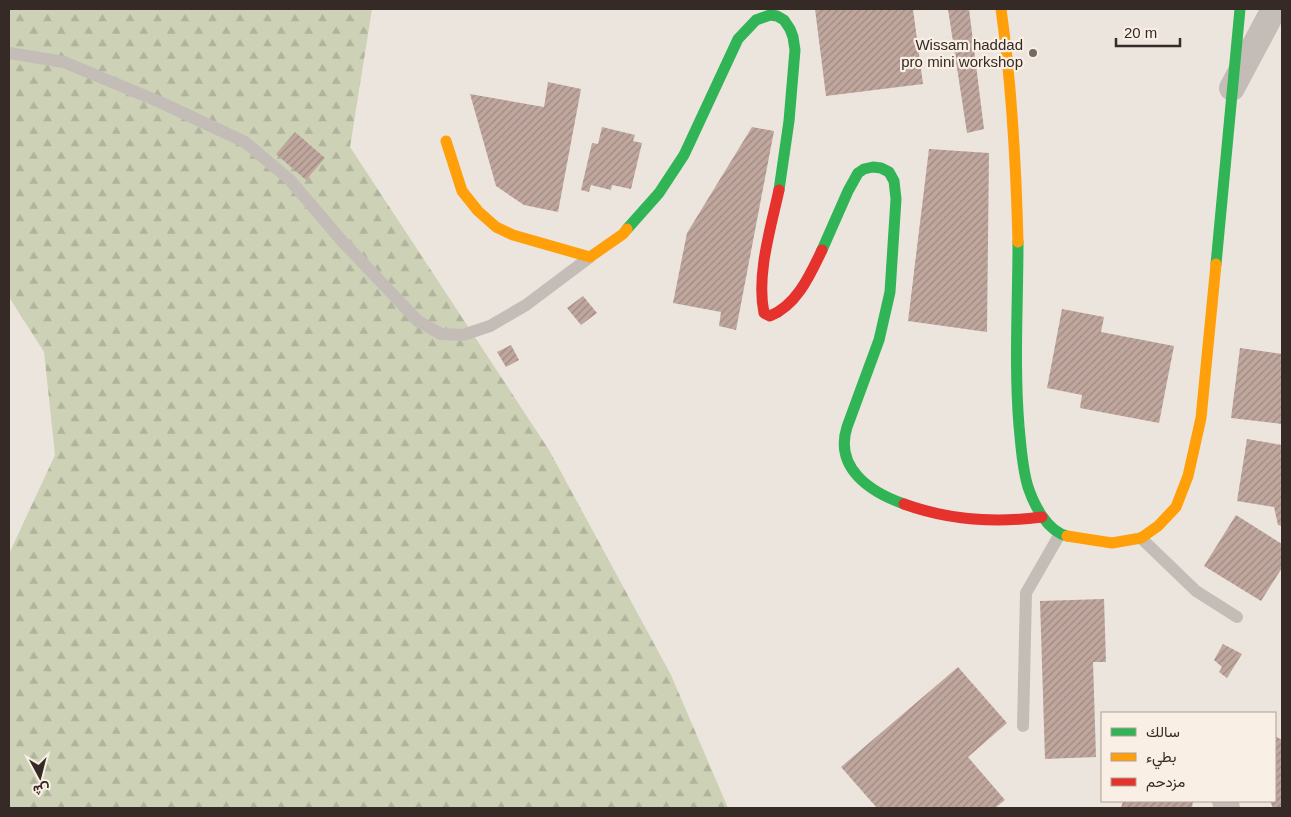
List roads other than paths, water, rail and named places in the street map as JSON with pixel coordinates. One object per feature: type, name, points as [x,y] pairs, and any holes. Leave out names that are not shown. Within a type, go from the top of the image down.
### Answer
[{"type":"street","points":[[1002,9],[1009,67],[1016,174],[1019,416],[1028,486],[1042,516],[1060,534],[1112,543],[1141,538],[1158,526],[1176,507],[1188,476],[1201,418],[1240,9]]},
{"type":"street","points":[[1232,88],[1274,9]]},
{"type":"street","points":[[446,141],[462,191],[478,212],[496,228],[513,235],[590,257],[623,234],[659,193],[684,155],[738,39],[747,26],[758,18],[776,15],[786,22],[791,30],[795,45],[795,64],[780,181],[763,278],[761,298],[764,313],[770,316],[780,314],[800,291],[813,268],[857,175],[864,168],[875,166],[886,169],[893,178],[897,190],[889,296],[880,338],[845,435],[851,467],[860,480],[876,493],[906,505],[946,515],[977,519],[1015,520],[1042,516]]},
{"type":"lane","points":[[9,53],[64,62],[162,103],[245,142],[290,180],[342,241],[418,321],[441,334],[463,335],[490,326],[526,305],[590,257]]},
{"type":"lane","points":[[1023,726],[1026,593],[1060,534]]},
{"type":"lane","points":[[1141,538],[1196,591],[1237,616]]},
{"type":"place","name":"Wissam haddad pro mini workshop","points":[[1033,53]]}]
